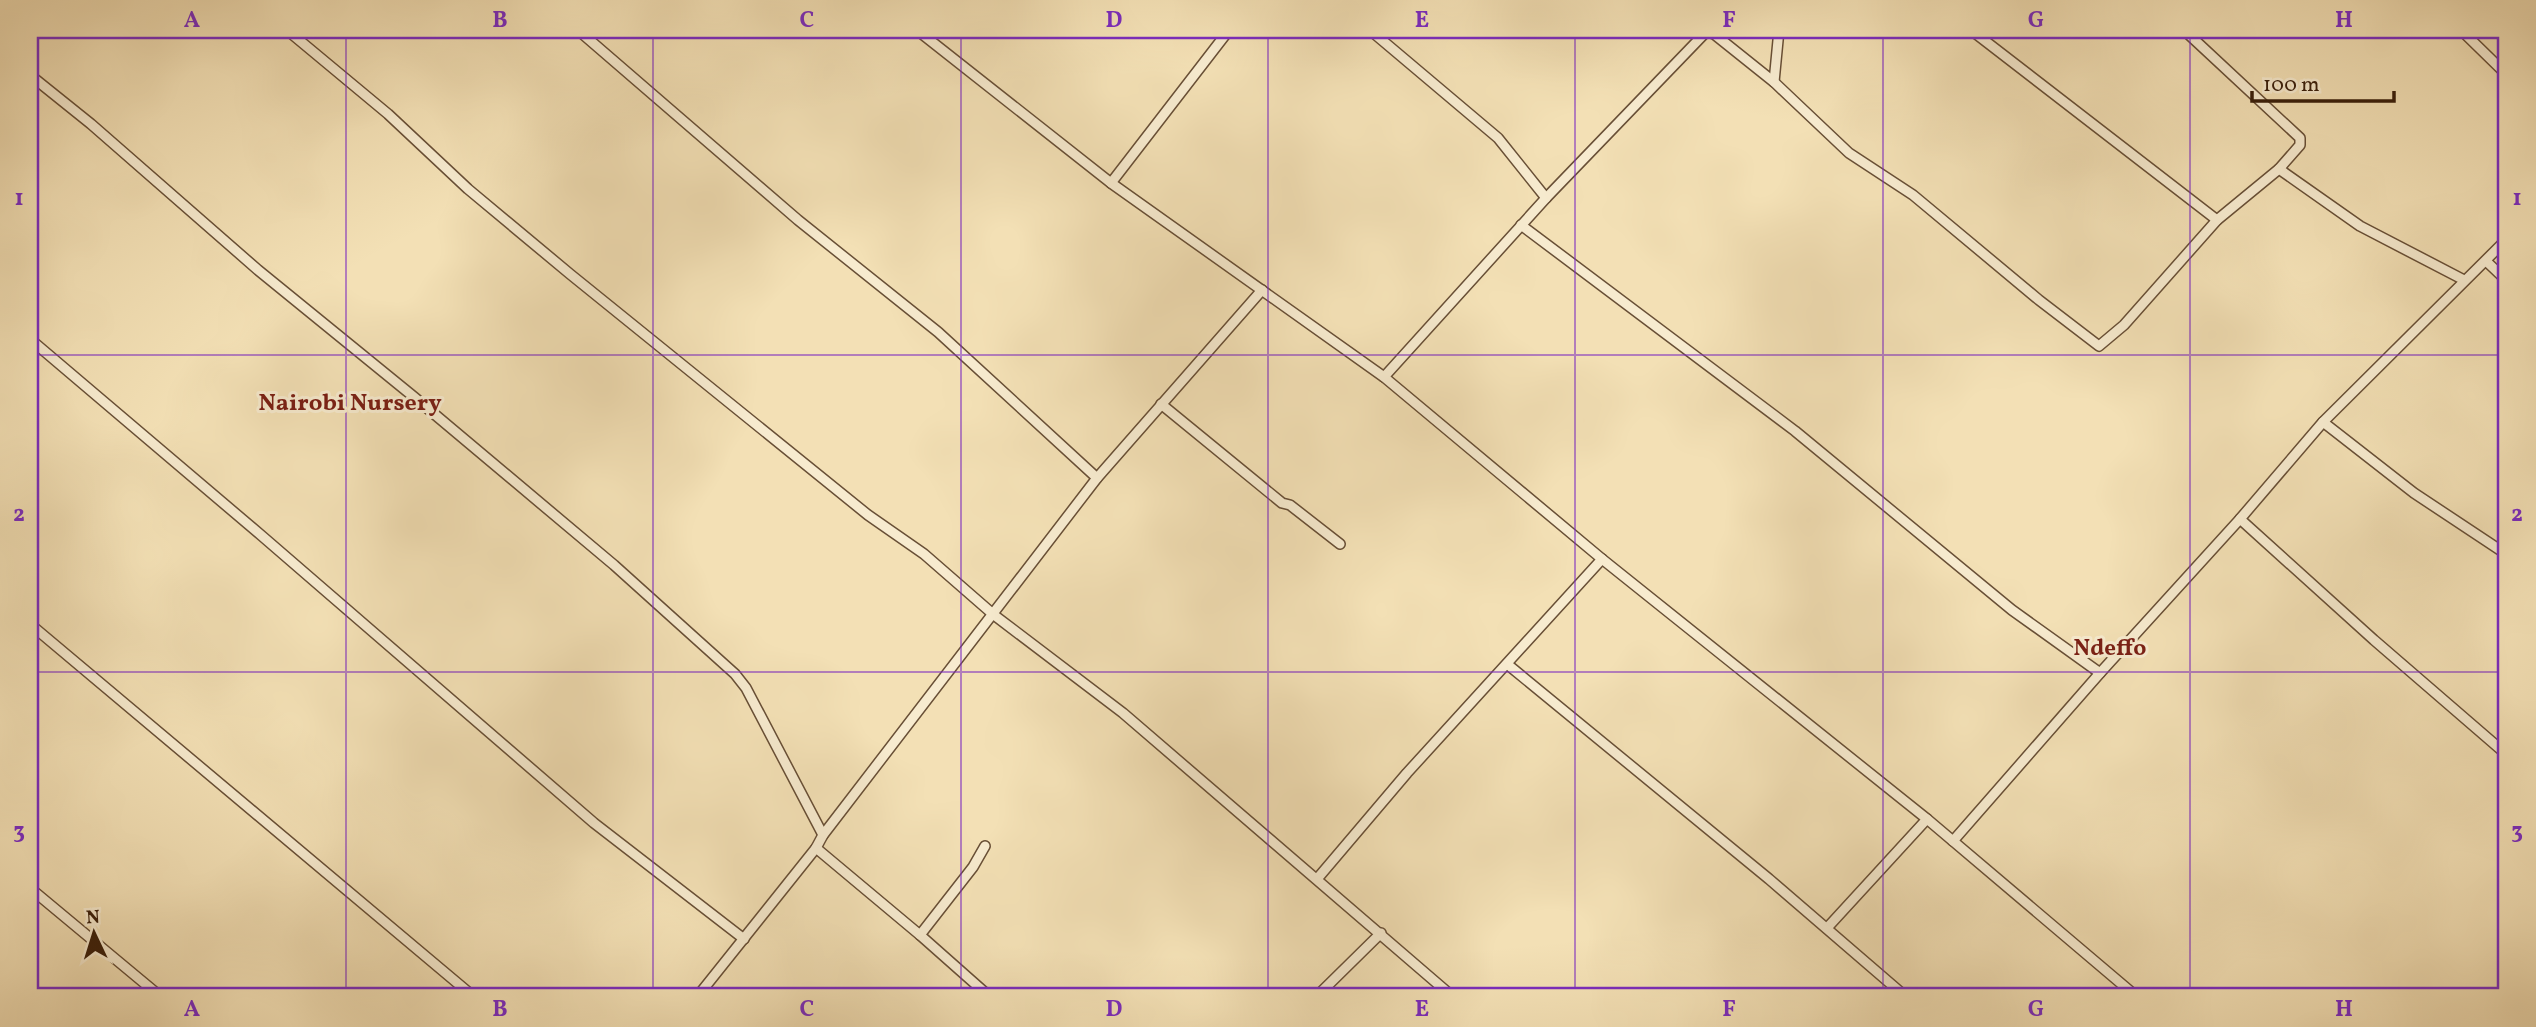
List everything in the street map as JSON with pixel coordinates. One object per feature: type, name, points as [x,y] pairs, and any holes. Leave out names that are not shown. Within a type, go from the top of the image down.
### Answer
[{"type":"street","points":[[287,30],[388,114],[468,189],[559,266],[868,515],[924,554],[994,615],[1122,713],[1381,933],[1452,997]]},
{"type":"street","points":[[578,30],[798,220],[937,332],[1097,478]]},
{"type":"street","points":[[917,30],[1111,183],[1384,377],[1602,559],[1927,819],[2137,997]]},
{"type":"street","points":[[1111,183],[1229,30]]},
{"type":"street","points":[[1370,30],[1498,138],[1546,198]]},
{"type":"street","points":[[1774,82],[1780,30]]},
{"type":"street","points":[[1971,30],[2217,219]]},
{"type":"street","points":[[1384,377],[1546,198],[1706,32],[1714,34],[1774,82],[1849,153],[1913,195],[2039,300],[2099,346],[2123,325],[2217,219],[2279,169],[2300,145],[2300,138],[2184,30]]},
{"type":"street","points":[[2461,30],[2506,74]]},
{"type":"street","points":[[30,75],[91,124],[258,270],[603,556],[735,674],[746,688],[823,835]]},
{"type":"street","points":[[2279,169],[2360,226],[2464,280]]},
{"type":"street","points":[[1521,225],[1796,431],[2012,610],[2100,673]]},
{"type":"street","points":[[1953,841],[2323,422],[2506,240]]},
{"type":"street","points":[[2486,261],[2506,280]]},
{"type":"street","points":[[697,997],[816,848],[823,835],[1097,478],[1262,290]]},
{"type":"street","points":[[30,339],[594,823],[744,939]]},
{"type":"street","points":[[1161,404],[1282,503],[1290,505],[1340,544]]},
{"type":"street","points":[[2323,422],[2414,493],[2506,554]]},
{"type":"street","points":[[2240,519],[2506,754]]},
{"type":"street","points":[[1317,879],[1407,774],[1602,559]]},
{"type":"street","points":[[30,624],[474,997]]},
{"type":"street","points":[[1507,664],[1827,928],[1906,997]]},
{"type":"street","points":[[1827,928],[1927,819]]},
{"type":"street","points":[[920,935],[985,846]]},
{"type":"street","points":[[816,848],[990,997]]},
{"type":"street","points":[[30,888],[161,997]]},
{"type":"street","points":[[1316,997],[1381,933]]},
{"type":"district","name":"Nairobi Nursery","points":[[350,404]]},
{"type":"district","name":"Ndeffo","points":[[2110,649]]}]
